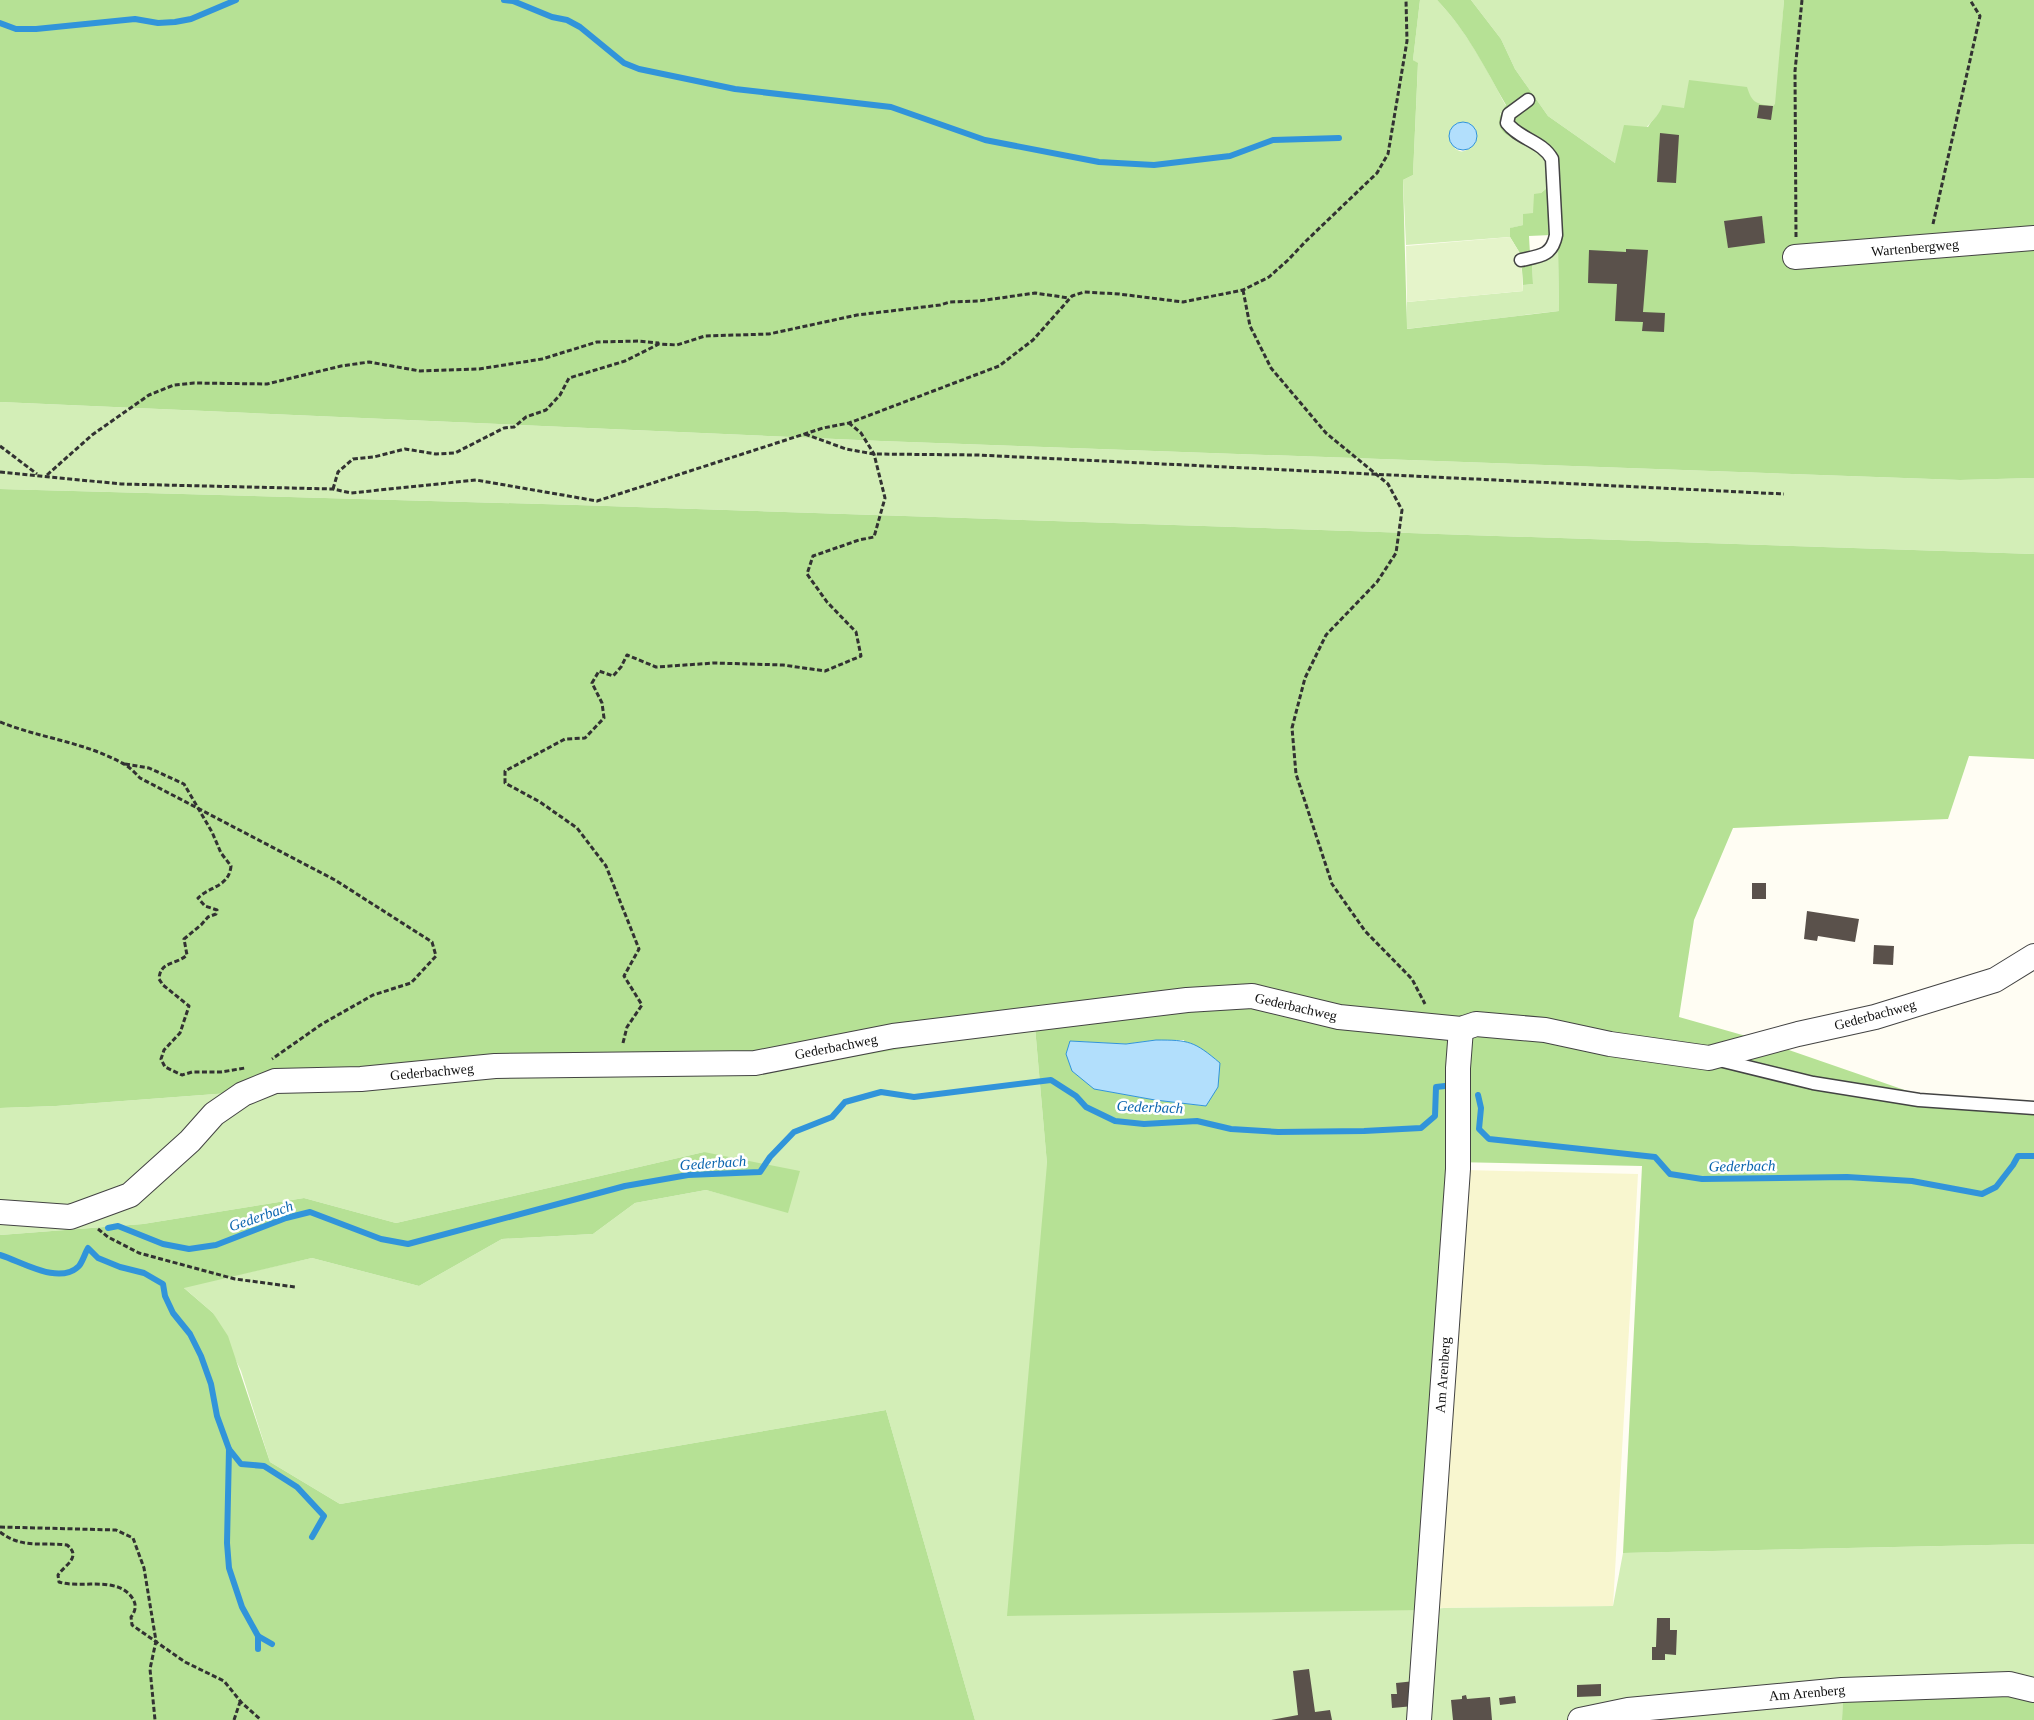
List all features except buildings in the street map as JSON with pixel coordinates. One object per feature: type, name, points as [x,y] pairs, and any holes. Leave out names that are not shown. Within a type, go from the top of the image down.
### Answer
[{"type":"street","name":"Wartenbergweg","points":[[1795,257],[2034,238]]},
{"type":"street","name":"Gederbachweg","points":[[0,1212],[70,1217],[130,1195],[190,1140],[214,1114],[243,1094],[276,1081],[361,1079],[495,1066],[755,1063],[902,1035],[1186,1000],[1252,996],[1339,1017],[1461,1029],[1476,1024],[1544,1030],[1610,1044],[1709,1058],[1798,1034],[1875,1017],[1995,980],[2034,956]]},
{"type":"street","name":"Am Arenberg","points":[[1419,1720],[1458,1169],[1458,1068],[1461,1029]]},
{"type":"street","name":"Am Arenberg","points":[[1580,1720],[1628,1710],[1842,1690],[2009,1684],[2034,1690]]},
{"type":"lane","points":[[1521,260],[1547,253],[1554,244],[1556,235],[1552,159],[1534,141],[1507,123],[1509,114],[1528,100]]},
{"type":"lane","name":"Gederbachweg","points":[[1709,1058],[1813,1083],[1919,1100],[2034,1108]]},
{"type":"path","points":[[0,472],[37,474],[121,484],[333,489],[350,493],[476,480],[597,501],[804,434],[849,423],[999,366],[1033,340],[1069,298],[1084,292],[1183,302],[1243,290],[1269,277],[1376,173],[1388,154],[1407,41],[1406,0]]},
{"type":"path","points":[[1795,257],[1795,71],[1802,0]]},
{"type":"path","points":[[1928,247],[1980,16],[1970,0]]},
{"type":"path","points":[[1243,290],[1250,326],[1271,368],[1326,433],[1388,484],[1402,510],[1396,553],[1377,582],[1326,635],[1305,678],[1292,728],[1296,774],[1332,884],[1365,931],[1412,979],[1437,1026]]},
{"type":"path","points":[[47,476],[92,435],[150,395],[174,384],[267,384],[341,366],[369,362],[420,371],[479,369],[542,359],[597,342],[639,341],[677,345],[706,336],[769,334],[857,315],[940,305],[950,302],[979,301],[1035,293],[1069,298]]},
{"type":"path","points":[[333,489],[338,472],[353,459],[374,457],[405,449],[436,454],[455,453],[504,428],[514,427],[526,417],[546,410],[560,395],[568,378],[625,361],[659,344]]},
{"type":"path","points":[[616,1065],[627,1028],[642,1005],[624,976],[639,949],[606,866],[577,828],[540,802],[506,783],[505,771],[565,739],[585,738],[604,718],[602,703],[592,683],[598,671],[613,676],[622,666],[627,655],[656,667],[714,663],[783,665],[825,671],[860,656],[856,632],[827,602],[807,574],[813,556],[859,540],[874,537],[885,498],[874,454],[861,433],[849,423]]},
{"type":"path","points":[[804,434],[846,449],[874,454],[978,455],[1784,494]]},
{"type":"path","points":[[0,446],[37,474]]},
{"type":"path","points":[[0,722],[23,732],[84,746],[124,764],[149,768],[184,784],[190,792],[212,832],[221,854],[231,866],[231,870],[227,879],[218,887],[211,888],[198,898],[205,906],[217,910],[216,914],[208,917],[184,939],[187,955],[163,967],[159,972],[159,979],[164,985],[189,1006],[180,1033],[164,1050],[161,1059],[165,1067],[182,1075],[192,1072],[221,1072],[246,1068]]},
{"type":"path","points":[[124,764],[140,778],[334,880],[432,942],[436,956],[411,983],[373,995],[322,1024],[270,1060]]},
{"type":"path","points":[[82,1213],[108,1237],[139,1253],[235,1279],[295,1287]]},
{"type":"path","points":[[0,1527],[116,1530],[128,1535],[135,1542],[144,1568],[156,1641],[150,1669],[155,1720]]},
{"type":"path","points":[[0,1532],[7,1538],[30,1544],[66,1545],[71,1548],[74,1554],[71,1561],[58,1575],[58,1581],[71,1585],[90,1583],[107,1585],[128,1593],[135,1601],[136,1606],[135,1612],[131,1617],[132,1625],[185,1662],[224,1681],[240,1702],[261,1720]]},
{"type":"path","points":[[234,1720],[240,1702]]},
{"type":"shaded area","points":[[1465,1170],[1638,1174],[1613,1606],[1436,1608]]},
{"type":"green space","points":[[0,0],[1420,0],[1413,60],[1418,63],[1413,175],[1403,180],[1407,329],[1559,311],[1558,248],[1532,262],[1533,284],[1523,285],[1521,255],[1510,237],[1510,228],[1523,225],[1523,214],[1533,213],[1534,194],[1541,193],[1548,187],[1546,163],[1540,154],[1512,138],[1500,126],[1500,117],[1506,105],[1466,37],[1437,0],[1471,0],[1501,39],[1515,69],[1548,116],[1615,163],[1624,125],[1648,127],[1660,111],[1662,105],[1684,108],[1689,80],[1747,87],[1755,102],[1773,106],[1775,104],[1784,0],[2034,0],[2034,478],[1960,480],[881,441],[0,402]],"holes":[[[1551,235],[1546,248],[1530,254],[1529,236]]]},
{"type":"green space","points":[[1420,0],[1437,0],[1467,37],[1506,106],[1500,114],[1508,135],[1535,150],[1546,163],[1548,187],[1541,193],[1533,213],[1523,225],[1511,228],[1510,237],[1406,245],[1403,180],[1413,175],[1418,64],[1413,60]],"holes":[[[1450,132],[1476,138],[1468,149],[1460,151],[1453,145]]]},
{"type":"green space","points":[[1471,0],[1784,0],[1776,104],[1773,106],[1759,105],[1751,99],[1661,111],[1615,163],[1548,116],[1515,69],[1501,39]]},
{"type":"green space","points":[[1510,237],[1521,255],[1523,291],[1407,302],[1406,246]]},
{"type":"green space","points":[[1558,247],[1559,311],[1406,329],[1407,302],[1523,291],[1523,285],[1533,284],[1532,262]]},
{"type":"green space","points":[[0,402],[881,441],[1960,480],[2034,478],[2034,554],[577,505],[0,489]]},
{"type":"green space","points":[[0,489],[577,505],[2034,554],[2034,759],[1969,756],[1948,819],[1733,828],[1694,920],[1679,1017],[1760,1040],[1919,1095],[2034,1104],[2034,1544],[1623,1553],[1642,1166],[1453,1162],[1421,1610],[1007,1616],[1047,1164],[1035,1027],[755,1073],[497,1073],[56,1106],[0,1108]],"holes":[[[1156,1040],[1184,1040],[1205,1106],[1155,1100],[1095,1089],[1072,1071],[1070,1041],[1126,1044]]]},
{"type":"green space","points":[[1035,1027],[1047,1164],[1421,1610],[1444,1608],[1613,1606],[1623,1553],[2034,1544],[2034,1694],[1843,1693],[1842,1720],[975,1720],[886,1410],[340,1504],[270,1462],[241,1371],[213,1313],[183,1287],[312,1258],[419,1286],[502,1239],[593,1234],[635,1203],[706,1190],[788,1212],[704,1152],[396,1223],[304,1198],[143,1224],[0,1235],[0,1108],[56,1106],[497,1073]]},
{"type":"green space","points":[[704,1152],[800,1171],[788,1213],[706,1190],[635,1203],[593,1234],[502,1239],[419,1286],[312,1258],[184,1288],[213,1313],[228,1336],[270,1462],[340,1504],[886,1410],[975,1720],[0,1720],[0,1235],[143,1224],[304,1198],[396,1223]]},
{"type":"green space","points":[[1843,1693],[2034,1694],[2034,1720],[1842,1720]]},
{"type":"water","points":[[1463,122],[1473,126],[1477,136],[1473,146],[1463,150],[1453,146],[1449,136],[1453,126]]},
{"type":"water","points":[[1156,1040],[1176,1040],[1191,1043],[1204,1050],[1220,1063],[1218,1087],[1206,1106],[1155,1100],[1094,1089],[1072,1071],[1066,1054],[1070,1041],[1126,1044]]},
{"type":"waterway","points":[[0,23],[16,29],[36,29],[135,19],[158,23],[175,22],[191,19],[236,0]]},
{"type":"waterway","points":[[504,0],[513,1],[552,17],[567,20],[580,27],[624,63],[639,69],[735,89],[891,107],[985,140],[1099,162],[1154,165],[1230,156],[1273,140],[1339,138]]},
{"type":"waterway","name":"Gederbach","points":[[108,1228],[118,1226],[163,1244],[189,1249],[216,1245],[286,1218],[310,1212],[381,1239],[408,1244],[625,1186],[688,1175],[760,1172],[770,1157],[794,1132],[832,1117],[845,1102],[881,1092],[914,1097],[1051,1080],[1076,1096],[1086,1107],[1115,1121],[1144,1124],[1197,1121],[1231,1129],[1278,1132],[1421,1128],[1435,1116],[1436,1087],[1445,1086]]},
{"type":"waterway","name":"Gederbach","points":[[1478,1095],[1481,1108],[1479,1129],[1489,1139],[1655,1157],[1670,1174],[1702,1179],[1847,1177],[1912,1181],[1982,1194],[1996,1187],[2018,1156],[2034,1156]]},
{"type":"waterway","points":[[0,1255],[40,1270],[61,1274],[71,1272],[79,1266],[88,1248],[98,1258],[120,1267],[144,1273],[163,1284],[165,1296],[173,1313],[190,1334],[201,1356],[211,1384],[217,1416],[229,1449],[227,1543],[229,1568],[242,1607],[258,1636],[272,1644]]},
{"type":"waterway","points":[[229,1449],[241,1464],[264,1466],[297,1487],[324,1516],[312,1537]]},
{"type":"waterway","points":[[258,1636],[258,1649]]}]
